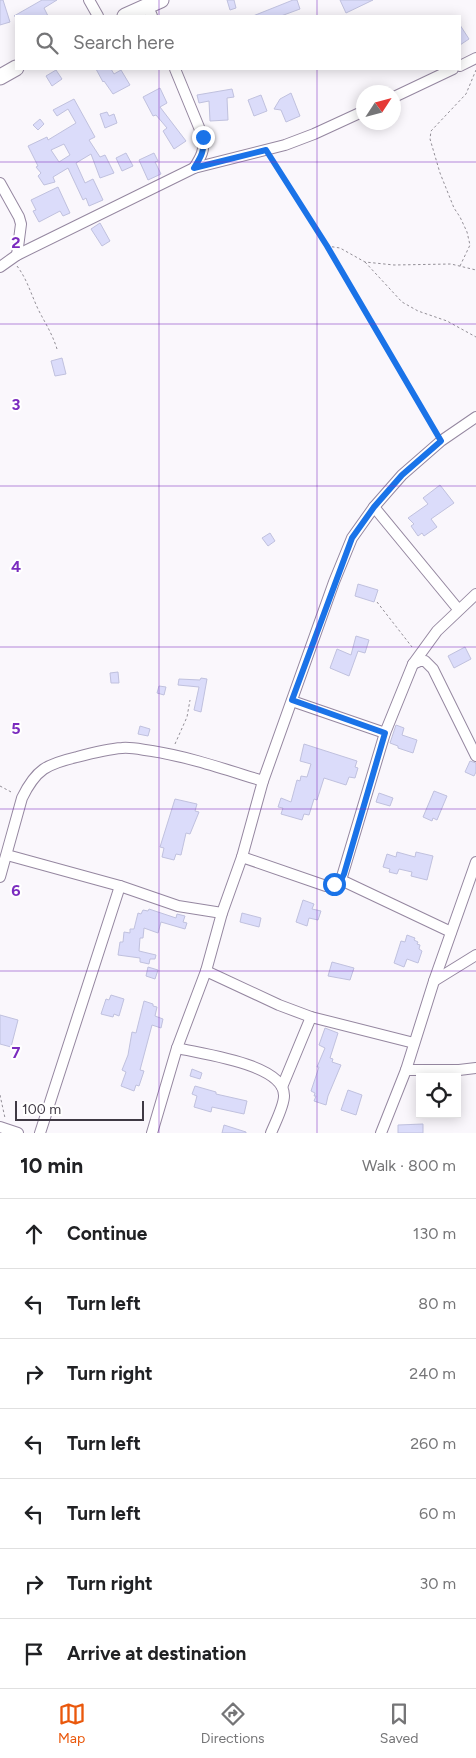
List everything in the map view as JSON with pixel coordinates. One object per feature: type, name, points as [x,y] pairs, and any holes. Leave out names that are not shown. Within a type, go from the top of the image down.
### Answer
[{"type":"main road","points":[[128,15],[153,8]]},
{"type":"main road","points":[[0,77],[15,69]]},
{"type":"street","points":[[89,0],[97,15]]},
{"type":"street","points":[[461,66],[476,58]]},
{"type":"street","points":[[175,70],[203,137],[204,146],[201,157],[194,168]]},
{"type":"street","points":[[401,93],[451,70]]},
{"type":"street","points":[[0,267],[14,257],[194,168],[266,150],[314,134],[356,115]]},
{"type":"street","points":[[0,183],[21,224],[14,257]]},
{"type":"street","points":[[152,1133],[177,1048],[206,971],[222,914],[242,857],[263,781],[352,538],[374,507],[402,475],[441,441],[476,417]]},
{"type":"street","points":[[374,507],[458,609]]},
{"type":"street","points":[[242,857],[326,886],[341,880],[385,733],[416,660],[437,630],[476,594]]},
{"type":"street","points":[[416,660],[425,661],[433,670],[476,756]]},
{"type":"street","points":[[292,700],[385,733]]},
{"type":"street","points":[[0,877],[22,798],[33,778],[42,770],[62,761],[104,750],[124,748],[171,754],[263,781]]},
{"type":"street","points":[[7,855],[120,886],[178,906],[222,914]]},
{"type":"street","points":[[381,1133],[406,1070],[434,981],[476,862]]},
{"type":"street","points":[[341,880],[451,932]]},
{"type":"street","points":[[40,1133],[120,886]]},
{"type":"street","points":[[434,981],[476,955]]},
{"type":"street","points":[[206,971],[279,1005],[311,1017],[414,1043]]},
{"type":"street","points":[[282,1087],[311,1017]]},
{"type":"street","points":[[177,1048],[242,1063],[261,1069],[274,1076],[282,1087],[284,1097],[271,1133]]},
{"type":"street","points":[[406,1070],[459,1070],[476,1068]]},
{"type":"street","points":[[3,1128],[18,1133]]},
{"type":"path","points":[[460,266],[470,246],[467,232],[454,208],[430,139],[431,131],[466,94],[476,70]]},
{"type":"path","points":[[266,150],[327,246],[441,441]]},
{"type":"path","points":[[327,246],[340,248],[365,262],[402,302],[476,336]]},
{"type":"path","points":[[14,257],[25,276],[39,312],[51,331],[58,348]]},
{"type":"path","points":[[365,262],[394,265],[451,264],[476,270]]},
{"type":"path","points":[[377,602],[416,660]]},
{"type":"path","points":[[171,754],[186,718],[190,700]]},
{"type":"path","points":[[0,786],[22,798]]},
{"type":"path","points":[[0,1095],[4,1110],[3,1128]]},
{"type":"building","points":[[0,0],[3,0],[10,22],[0,25]]},
{"type":"building","points":[[42,0],[57,0],[44,8],[48,15],[16,15]]},
{"type":"building","points":[[227,0],[234,0],[236,8],[230,10]]},
{"type":"building","points":[[293,0],[297,0],[300,9],[284,15],[256,15]]},
{"type":"building","points":[[340,0],[373,0],[346,13]]},
{"type":"building","points":[[461,27],[469,39],[461,44]]},
{"type":"building","points":[[56,70],[62,79],[52,86],[46,76]]},
{"type":"building","points":[[97,70],[112,70],[114,74],[121,70],[130,85],[113,94]]},
{"type":"building","points":[[160,88],[167,103],[160,107],[186,141],[174,149],[163,131],[167,128],[156,115],[153,116],[143,97]]},
{"type":"building","points":[[232,89],[234,97],[227,98],[228,120],[210,121],[209,101],[199,103],[197,95]]},
{"type":"building","points":[[291,93],[300,116],[286,122],[281,110],[274,109],[280,99]]},
{"type":"building","points":[[261,95],[267,111],[254,116],[248,100]]},
{"type":"building","points":[[74,99],[95,137],[89,140],[100,157],[105,155],[114,173],[100,178],[91,154],[76,163],[85,183],[93,179],[103,200],[89,206],[86,198],[83,200],[68,168],[53,177],[55,182],[44,185],[38,176],[41,173],[36,167],[38,166],[28,146],[47,137],[48,140],[76,123],[68,109],[57,116],[53,110]],"holes":[[[64,144],[70,155],[59,162],[51,150]]]},
{"type":"building","points":[[107,112],[109,116],[114,114],[117,123],[105,128],[100,114]]},
{"type":"building","points":[[40,119],[44,124],[38,130],[33,125]]},
{"type":"building","points":[[126,153],[133,166],[122,171],[116,158]]},
{"type":"building","points":[[154,153],[158,161],[155,162],[161,174],[148,180],[139,160]]},
{"type":"building","points":[[58,187],[70,213],[63,216],[60,211],[39,222],[33,211],[36,210],[31,200]]},
{"type":"building","points":[[100,223],[110,241],[102,246],[91,229]]},
{"type":"building","points":[[62,358],[66,374],[55,376],[51,361]]},
{"type":"building","points":[[440,485],[454,503],[431,519],[437,527],[424,536],[422,533],[418,536],[411,526],[414,524],[408,518],[428,504],[423,498]]},
{"type":"building","points":[[270,533],[275,541],[268,546],[262,538]]},
{"type":"building","points":[[358,584],[378,590],[374,602],[355,596]]},
{"type":"building","points":[[356,636],[369,640],[365,653],[358,651],[349,676],[330,668],[337,649],[351,655]]},
{"type":"building","points":[[465,647],[471,659],[454,668],[448,656]]},
{"type":"building","points":[[118,672],[119,683],[111,683],[110,673]]},
{"type":"building","points":[[201,678],[207,679],[201,712],[194,710],[199,687],[178,685],[179,679],[200,680]]},
{"type":"building","points":[[159,686],[166,687],[164,695],[157,693]]},
{"type":"building","points":[[396,725],[404,728],[402,735],[417,740],[413,753],[390,743]]},
{"type":"building","points":[[140,726],[150,729],[148,736],[138,734]]},
{"type":"building","points":[[304,744],[357,761],[355,767],[358,768],[355,778],[349,777],[346,785],[324,778],[317,800],[314,799],[309,815],[304,814],[302,820],[281,814],[283,808],[278,807],[281,798],[291,802],[297,780],[300,781],[301,776],[307,777],[311,764],[300,761]]},
{"type":"building","points":[[470,761],[476,763],[474,776],[465,772]]},
{"type":"building","points":[[434,791],[447,796],[437,820],[433,818],[432,821],[423,817]]},
{"type":"building","points":[[379,793],[393,798],[390,806],[376,802]]},
{"type":"building","points":[[175,799],[197,804],[195,811],[199,812],[190,834],[186,833],[181,855],[176,854],[174,860],[162,857],[164,848],[160,847]]},
{"type":"building","points":[[397,852],[415,857],[416,852],[433,856],[427,880],[411,876],[412,872],[399,869],[397,874],[389,872],[390,869],[383,867],[387,854],[396,857]]},
{"type":"building","points":[[303,900],[314,904],[312,909],[321,911],[318,920],[309,918],[307,926],[296,922]]},
{"type":"building","points":[[149,909],[176,918],[177,914],[185,916],[183,922],[187,923],[185,929],[161,922],[158,933],[144,928],[143,938],[140,938],[139,951],[156,955],[155,959],[150,959],[149,964],[140,962],[140,958],[118,955],[120,942],[123,942],[124,932],[130,933],[130,929],[134,929],[138,913],[141,914],[143,910],[148,911]]},
{"type":"building","points":[[242,913],[261,918],[259,927],[240,922]]},
{"type":"building","points":[[407,935],[415,938],[414,940],[418,942],[417,944],[420,945],[419,949],[422,951],[418,963],[407,959],[404,967],[394,963],[401,941],[405,942]]},
{"type":"building","points":[[332,962],[354,968],[350,980],[328,976]]},
{"type":"building","points":[[148,967],[158,970],[155,979],[146,976]]},
{"type":"building","points":[[111,995],[124,999],[119,1016],[114,1014],[113,1017],[101,1014],[106,999],[109,1000]]},
{"type":"building","points":[[144,1001],[157,1007],[155,1016],[163,1019],[161,1028],[152,1025],[140,1070],[144,1071],[139,1086],[136,1085],[134,1091],[121,1086],[126,1072],[122,1070],[128,1055],[132,1032],[136,1033]]},
{"type":"building","points":[[0,1015],[18,1020],[11,1047],[0,1044]]},
{"type":"building","points":[[325,1028],[338,1033],[330,1058],[333,1059],[332,1062],[341,1065],[326,1105],[314,1101],[316,1096],[311,1091],[319,1067],[317,1067],[325,1048],[319,1045]]},
{"type":"building","points":[[192,1069],[202,1073],[200,1079],[190,1076]]},
{"type":"building","points":[[195,1086],[216,1092],[216,1094],[247,1101],[244,1114],[212,1107],[211,1112],[194,1107],[197,1096],[192,1094]]},
{"type":"building","points":[[348,1090],[362,1095],[356,1115],[341,1110]]},
{"type":"building","points":[[423,1124],[423,1133],[398,1133],[398,1125]]},
{"type":"building","points":[[224,1125],[246,1132],[246,1133],[222,1133]]},
{"type":"route","points":[[203,137],[204,146],[201,157],[194,168],[266,150],[327,246],[441,441],[402,475],[374,507],[352,538],[334,582],[292,700],[385,733],[344,874],[341,880],[334,884]]}]
